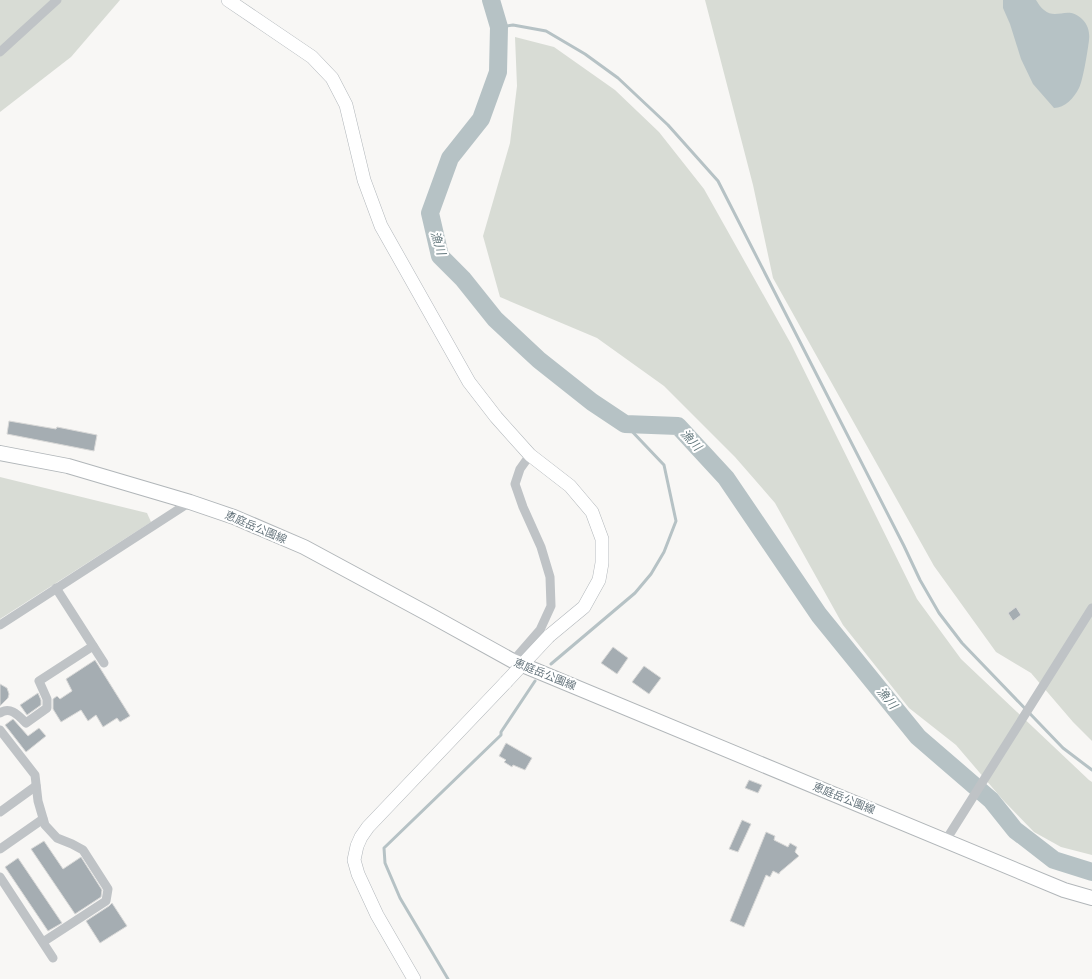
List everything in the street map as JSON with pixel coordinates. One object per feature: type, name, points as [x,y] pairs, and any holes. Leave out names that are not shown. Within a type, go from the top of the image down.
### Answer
[{"type":"main road","name":"恵庭岳公園線","points":[[0,453],[68,466],[190,502],[234,517],[304,548],[430,614],[513,661],[1064,890],[1092,898]]},
{"type":"street","points":[[0,52],[57,0]]},
{"type":"street","points":[[228,0],[312,57],[332,78],[346,105],[364,180],[381,226],[469,382],[496,417],[530,455],[570,486],[592,512],[602,539],[600,580],[584,607],[549,636],[368,827],[357,846],[354,860],[358,874],[376,915],[414,979]]},
{"type":"street","points":[[513,661],[540,630],[551,606],[550,577],[543,554],[523,508],[515,484],[520,469],[530,455]]},
{"type":"street","points":[[0,625],[190,502]]},
{"type":"street","points":[[56,588],[104,663]]},
{"type":"street","points":[[946,840],[1092,608]]},
{"type":"street","points":[[0,713],[4,710],[11,710],[18,714],[26,723],[47,708],[47,699],[39,681],[93,646]]},
{"type":"street","points":[[0,730],[35,775],[38,801],[45,824],[57,838],[82,850],[108,889],[106,901],[43,942]]},
{"type":"street","points":[[0,812],[36,786]]},
{"type":"street","points":[[0,849],[44,819]]},
{"type":"street","points":[[0,877],[53,958]]},
{"type":"shaded area","points":[[0,0],[120,0],[71,57],[0,112]]},
{"type":"shaded area","points":[[705,0],[1092,0],[1092,741],[1073,722],[1031,673],[996,652],[934,566],[773,278],[753,185]]},
{"type":"shaded area","points":[[1003,0],[1036,0],[1044,10],[1049,13],[1072,13],[1078,15],[1086,24],[1089,37],[1081,84],[1072,99],[1062,106],[1054,108],[1033,84],[1021,59],[1010,24],[1003,8]]},
{"type":"shaded area","points":[[515,37],[554,47],[615,90],[659,132],[704,189],[791,344],[917,599],[961,659],[1092,782],[1092,855],[1061,847],[1034,832],[1003,800],[956,745],[909,708],[843,625],[775,503],[735,457],[664,386],[597,338],[500,297],[483,236],[510,143],[517,86]]},
{"type":"shaded area","points":[[0,477],[147,513],[151,522],[0,619]]},
{"type":"building","points":[[9,421],[56,429],[57,427],[97,435],[94,451],[7,434]]},
{"type":"building","points":[[1016,607],[1021,615],[1013,621],[1008,613]]},
{"type":"building","points":[[613,647],[628,658],[617,674],[601,663]]},
{"type":"building","points":[[95,660],[130,716],[120,722],[117,718],[103,727],[96,715],[88,721],[81,710],[61,722],[53,709],[53,699],[57,696],[60,699],[72,691],[66,679]]},
{"type":"building","points":[[644,666],[661,678],[649,694],[632,682]]},
{"type":"building","points":[[0,684],[7,688],[9,694],[8,698],[0,706]]},
{"type":"building","points":[[38,693],[41,700],[41,705],[27,715],[20,705]]},
{"type":"building","points":[[13,719],[28,736],[39,728],[46,736],[26,752],[5,725]]},
{"type":"building","points":[[506,743],[532,758],[525,770],[513,765],[512,767],[504,762],[506,760],[499,756]]},
{"type":"building","points":[[749,780],[762,785],[758,793],[745,788]]},
{"type":"building","points":[[742,820],[751,824],[738,852],[729,849]]},
{"type":"building","points":[[766,832],[775,836],[774,840],[788,847],[790,843],[797,847],[795,852],[799,856],[779,874],[773,871],[770,877],[766,875],[744,927],[730,921]]},
{"type":"building","points":[[44,841],[63,869],[81,857],[102,890],[101,897],[75,914],[31,849]]},
{"type":"building","points":[[18,858],[62,923],[48,931],[5,867]]},
{"type":"building","points":[[112,903],[127,926],[100,943],[86,921]]},
{"type":"waterway","name":"漁川","points":[[491,0],[499,27],[498,72],[481,119],[450,158],[430,213],[440,256],[463,279],[495,319],[539,360],[592,402],[625,424],[678,426],[726,478],[819,615],[918,737],[991,800],[1015,830],[1054,860],[1092,872]]},
{"type":"waterway","points":[[499,27],[513,25],[546,31],[585,54],[618,78],[668,125],[718,181],[920,580],[939,613],[962,643],[1063,748],[1092,770]]},
{"type":"waterway","points":[[551,664],[635,593],[651,574],[664,552],[676,521],[664,465],[625,424]]},
{"type":"waterway","points":[[448,979],[400,898],[385,863],[384,848],[501,735],[501,732],[535,681]]}]
